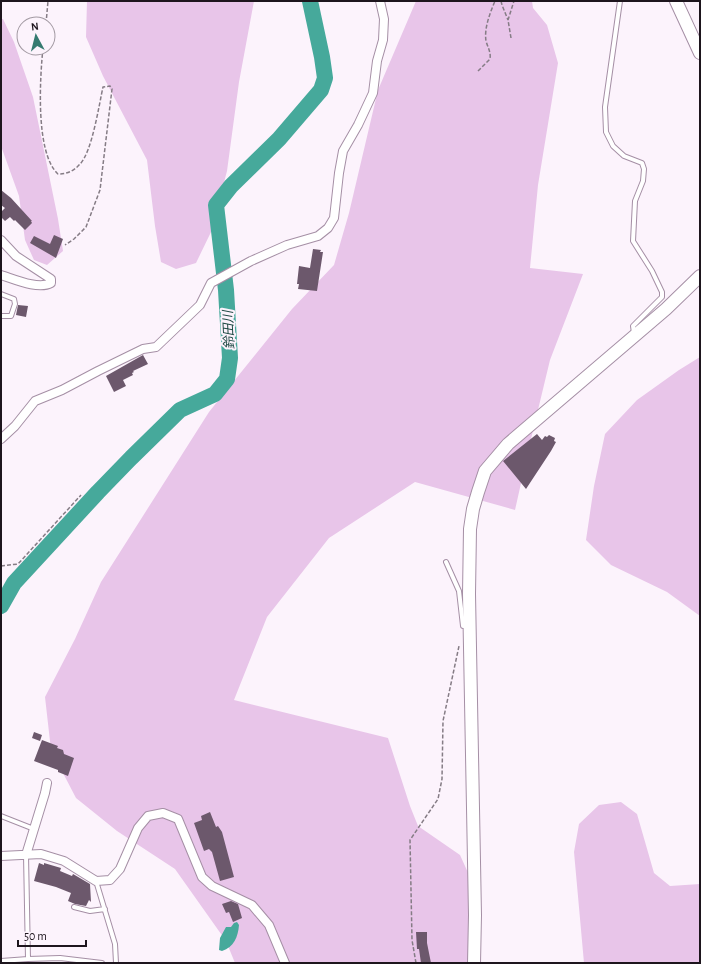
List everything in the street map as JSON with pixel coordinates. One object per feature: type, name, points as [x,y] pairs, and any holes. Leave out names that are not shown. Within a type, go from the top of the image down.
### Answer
[{"type":"street","points":[[1,439],[15,426],[35,401],[62,390],[143,350],[156,347],[200,305],[211,283],[251,261],[287,246],[318,236],[328,228],[334,218],[343,151],[358,125],[373,93],[377,61],[383,40],[384,19],[380,1]]},
{"type":"street","points":[[676,1],[700,53]]},
{"type":"street","points":[[1,240],[16,256],[51,279],[51,283],[46,286],[24,282],[1,275]]},
{"type":"street","points":[[474,963],[475,915],[466,626],[472,509],[485,471],[508,444],[666,309],[700,276]]},
{"type":"street","points":[[26,855],[35,829],[47,782]]},
{"type":"street","points":[[1,856],[41,854],[64,861],[96,880],[110,880],[120,869],[138,828],[148,816],[163,814],[178,819],[202,877],[212,886],[252,905],[269,925],[285,963]]},
{"type":"lane","points":[[620,1],[605,107],[606,132],[612,146],[624,156],[642,163],[644,169],[643,181],[636,201],[633,241],[652,271],[662,292],[662,297],[634,326],[634,335]]},
{"type":"lane","points":[[1,294],[14,300],[15,304],[11,316],[1,316]]},
{"type":"lane","points":[[446,562],[459,591],[466,626]]},
{"type":"lane","points":[[1,816],[35,829]]},
{"type":"lane","points":[[26,855],[28,959]]},
{"type":"lane","points":[[96,880],[115,944],[116,963]]},
{"type":"lane","points":[[74,907],[90,911],[105,909]]},
{"type":"lane","points":[[1,961],[60,958],[102,963]]},
{"type":"path","points":[[47,16],[48,1]]},
{"type":"path","points":[[478,71],[490,59],[486,36],[487,25],[495,1]]},
{"type":"path","points":[[501,1],[508,20],[511,38]]},
{"type":"path","points":[[508,20],[514,1]]},
{"type":"path","points":[[42,56],[40,88],[41,120],[50,161],[54,170],[58,174],[66,174],[81,164],[87,153],[96,122],[103,87],[110,86],[112,89],[100,190],[86,227],[74,239],[65,245]]},
{"type":"path","points":[[1,566],[18,564],[81,495]]},
{"type":"path","points":[[416,963],[412,940],[410,840],[438,799],[442,779],[443,721],[466,626]]},
{"type":"shaded area","points":[[87,1],[254,1],[239,82],[227,171],[211,232],[196,263],[176,269],[161,262],[147,160],[103,76],[86,37]]},
{"type":"shaded area","points":[[416,1],[532,1],[533,8],[547,25],[558,63],[538,185],[530,268],[583,274],[550,360],[515,510],[415,482],[329,538],[267,617],[234,700],[388,738],[418,826],[460,855],[479,897],[474,963],[235,963],[226,941],[175,869],[117,831],[76,798],[51,750],[45,697],[75,639],[101,582],[209,412],[292,309],[334,265],[349,213],[378,90]]},
{"type":"shaded area","points":[[1,19],[3,19],[14,42],[16,56],[19,56],[33,97],[58,219],[63,251],[47,265],[34,260],[25,240],[19,196],[1,146]]},
{"type":"shaded area","points":[[700,357],[700,616],[667,592],[611,565],[586,540],[594,486],[605,434],[637,400]]},
{"type":"shaded area","points":[[621,802],[637,814],[654,873],[670,886],[700,884],[700,963],[584,963],[574,852],[579,824],[599,805]]},
{"type":"shaded area","points":[[237,922],[239,925],[235,941],[230,947],[222,951],[219,950],[220,938],[226,927],[231,927]]},
{"type":"building","points":[[1,190],[11,198],[32,221],[32,223],[25,230],[10,217],[5,221],[1,217],[1,212],[5,208],[1,205]]},
{"type":"building","points":[[54,235],[63,239],[56,258],[30,243],[34,236],[50,244]]},
{"type":"building","points":[[313,249],[321,250],[320,252],[323,252],[317,291],[298,289],[299,284],[297,284],[299,266],[310,268]]},
{"type":"building","points":[[18,305],[28,306],[26,317],[16,315]]},
{"type":"building","points":[[143,355],[148,364],[133,371],[133,375],[123,380],[126,386],[114,392],[106,376]]},
{"type":"building","points":[[537,434],[542,440],[545,436],[547,437],[549,435],[555,438],[554,441],[556,442],[526,489],[503,461]]},
{"type":"building","points":[[34,732],[42,735],[40,741],[32,738]]},
{"type":"building","points":[[42,740],[58,746],[57,748],[63,750],[64,754],[74,758],[68,776],[58,772],[58,770],[34,761]]},
{"type":"building","points":[[210,812],[216,827],[218,826],[222,832],[234,877],[220,881],[212,852],[209,849],[204,851],[194,823],[202,820],[201,816]]},
{"type":"building","points":[[39,863],[61,868],[60,871],[72,876],[73,874],[90,884],[91,902],[89,900],[86,906],[75,904],[68,901],[71,893],[34,881]]},
{"type":"building","points":[[231,901],[238,904],[242,918],[233,922],[229,912],[226,913],[222,904]]},
{"type":"building","points":[[416,932],[427,932],[427,943],[431,963],[421,963],[419,949],[417,949]]},
{"type":"waterway","name":"鈴田川","points":[[1,606],[14,583],[131,458],[180,410],[215,394],[227,379],[230,358],[226,290],[216,205],[231,186],[279,139],[321,90],[325,78],[310,1]]}]
